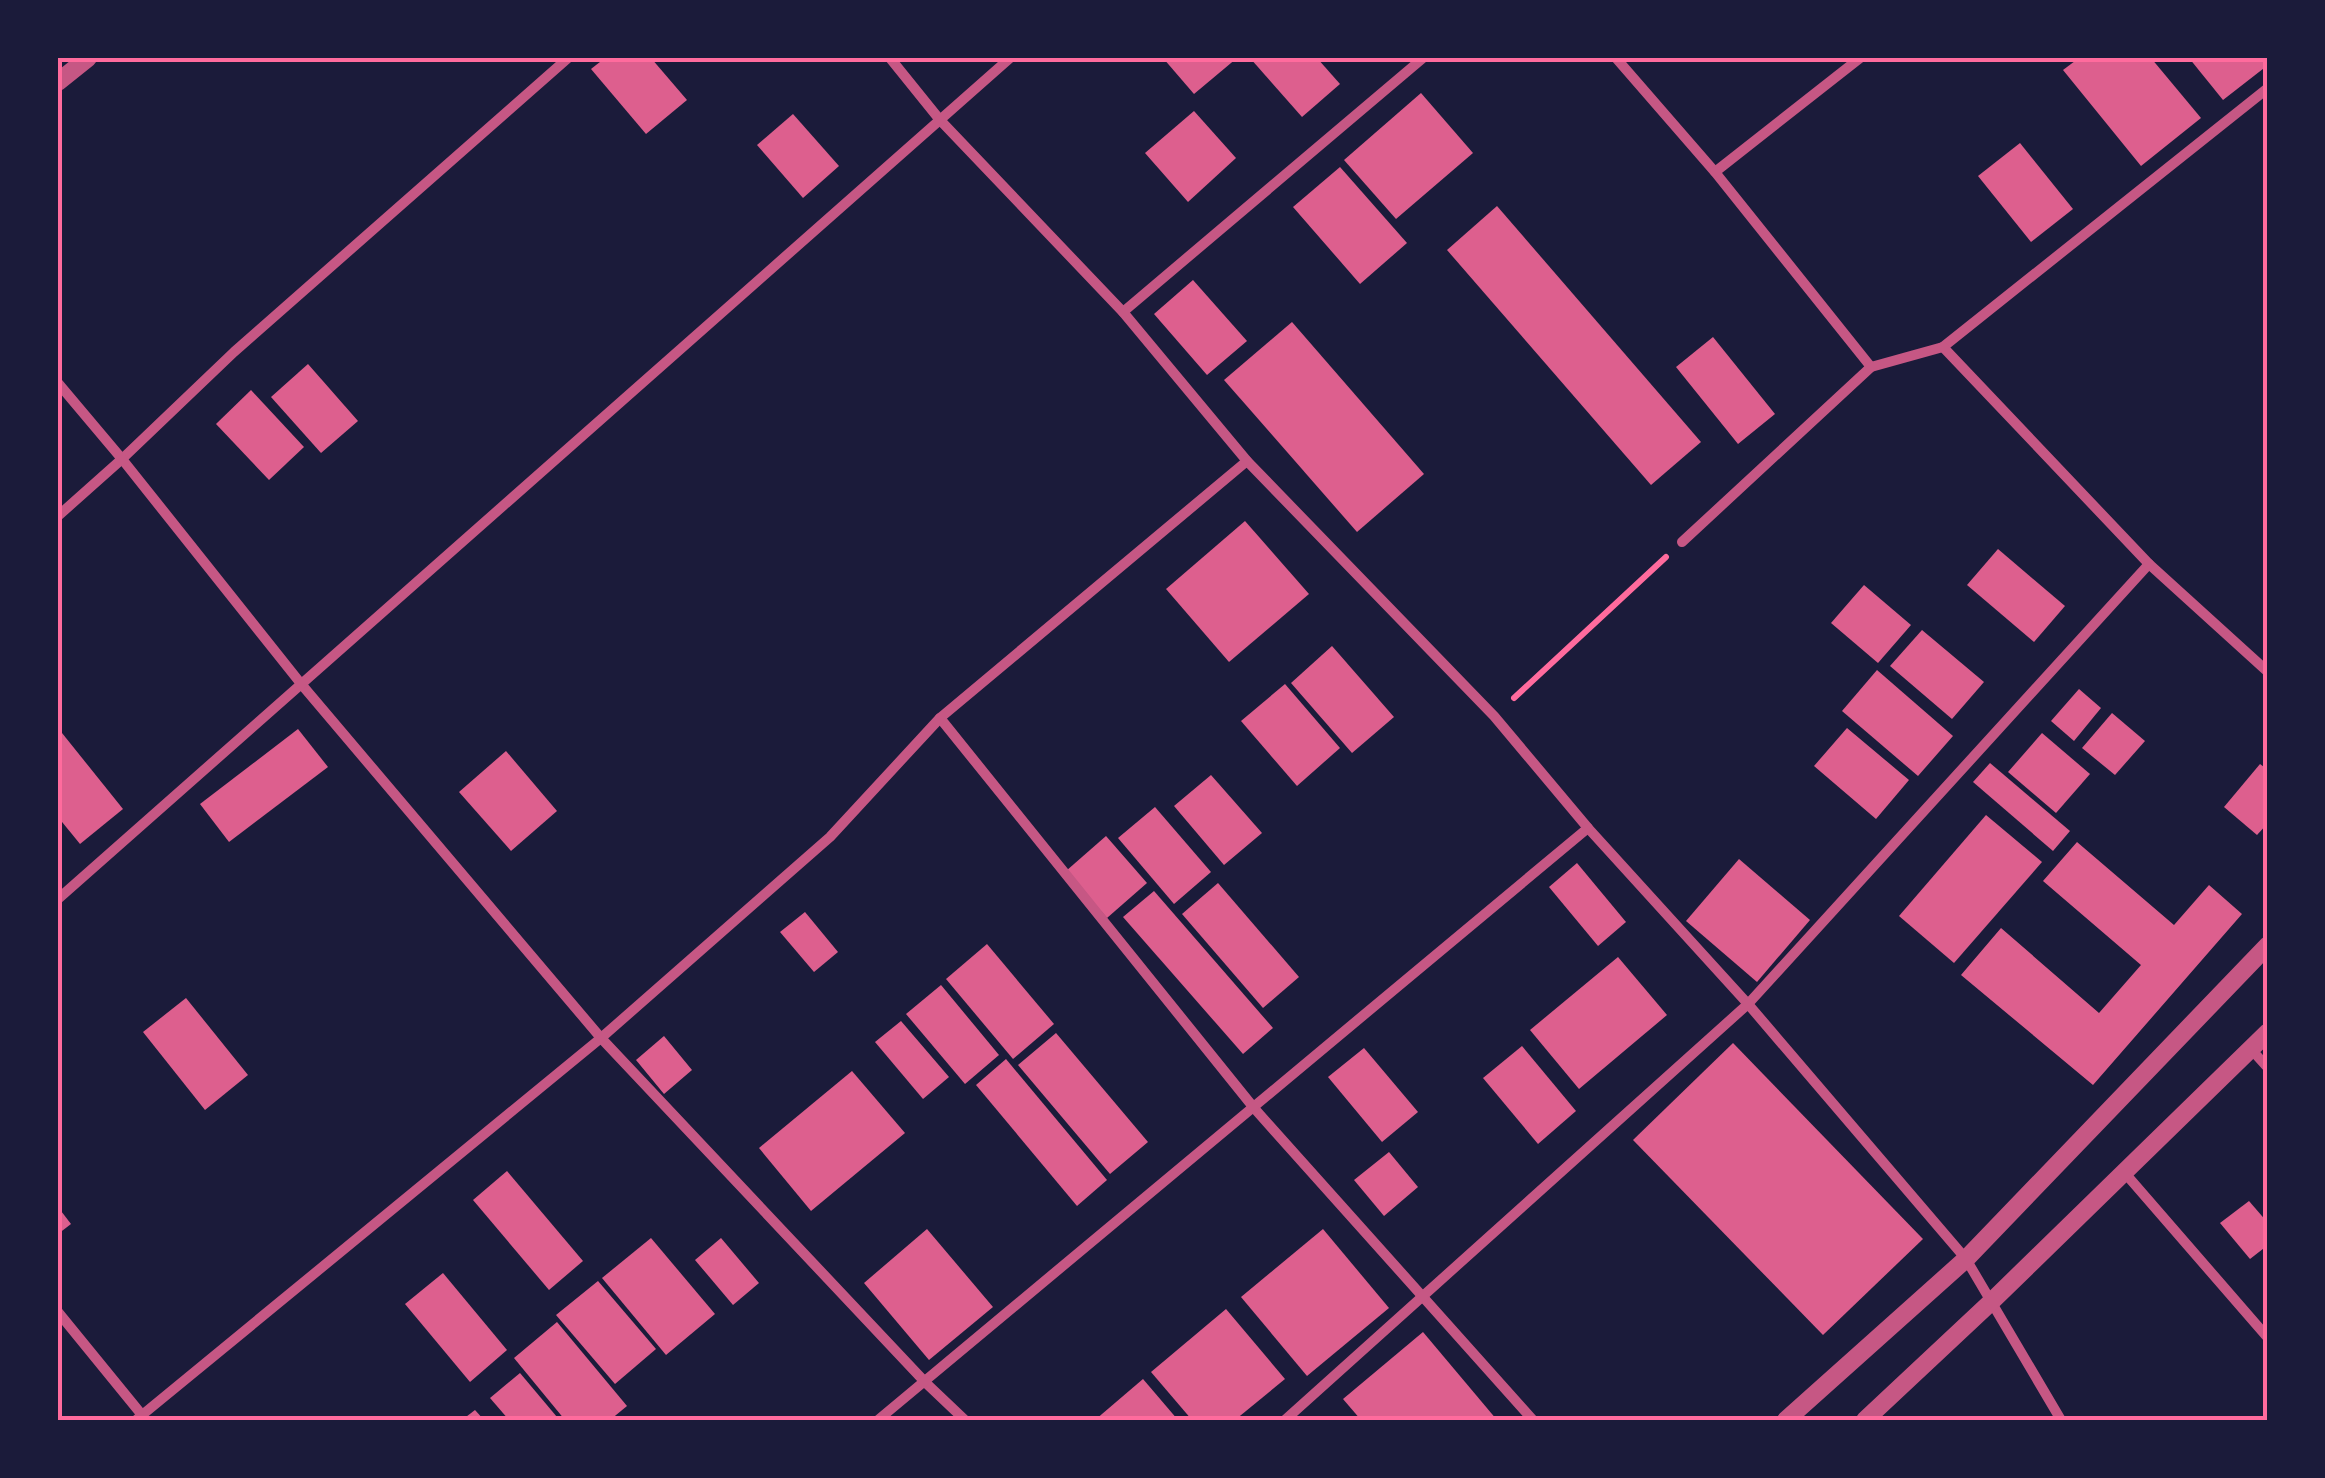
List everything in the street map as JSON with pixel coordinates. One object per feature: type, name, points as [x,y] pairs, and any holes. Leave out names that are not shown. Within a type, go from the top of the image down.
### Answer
[{"type":"street","points":[[58,82],[88,58]]},
{"type":"street","points":[[58,516],[234,352],[568,58]]},
{"type":"street","points":[[890,58],[940,120],[1123,312],[1248,461],[1494,716],[1588,828],[1748,1004],[1966,1259],[2062,1420]]},
{"type":"street","points":[[58,898],[1010,58]]},
{"type":"street","points":[[1123,312],[1423,58]]},
{"type":"street","points":[[1616,58],[1715,172],[1870,367]]},
{"type":"street","points":[[1715,172],[1860,58]]},
{"type":"street","points":[[1682,542],[1870,367],[1943,347],[2268,88]]},
{"type":"street","points":[[1943,347],[2148,564],[2268,672]]},
{"type":"street","points":[[58,383],[302,684],[602,1038],[965,1420]]},
{"type":"street","points":[[58,1312],[139,1418],[602,1038],[830,837],[940,718],[1248,461]]},
{"type":"street","points":[[1285,1420],[1748,1004],[2148,564]]},
{"type":"street","points":[[940,718],[1254,1108],[1533,1420]]},
{"type":"street","points":[[878,1420],[1588,828]]},
{"type":"street","points":[[1786,1420],[1966,1259],[2268,946]]},
{"type":"street","points":[[1865,1420],[1992,1302],[2268,1032]]},
{"type":"street","points":[[2250,1048],[2268,1068]]},
{"type":"street","points":[[2124,1172],[2268,1338]]},
{"type":"path","points":[[1494,716],[1682,542]]},
{"type":"building","points":[[605,58],[651,58],[687,100],[646,134],[591,69]]},
{"type":"building","points":[[1163,58],[1237,58],[1194,94]]},
{"type":"building","points":[[1250,58],[1317,58],[1340,84],[1302,117]]},
{"type":"building","points":[[2079,58],[2151,58],[2201,118],[2141,166],[2063,70]]},
{"type":"building","points":[[2189,58],[2268,58],[2268,65],[2223,100]]},
{"type":"building","points":[[1421,93],[1473,153],[1396,219],[1344,160]]},
{"type":"building","points":[[1194,111],[1236,158],[1188,202],[1145,153]]},
{"type":"building","points":[[793,114],[839,166],[803,198],[757,145]]},
{"type":"building","points":[[2020,143],[2073,209],[2031,242],[1978,176]]},
{"type":"building","points":[[1340,167],[1407,243],[1360,284],[1293,207]]},
{"type":"building","points":[[1497,206],[1701,442],[1651,485],[1447,250]]},
{"type":"building","points":[[1193,280],[1247,341],[1207,375],[1154,314]]},
{"type":"building","points":[[1292,322],[1424,474],[1357,532],[1224,380]]},
{"type":"building","points":[[1713,337],[1775,414],[1738,444],[1676,367]]},
{"type":"building","points":[[308,364],[358,421],[321,453],[271,397]]},
{"type":"building","points":[[251,390],[304,447],[269,480],[216,424]]},
{"type":"building","points":[[1245,521],[1309,594],[1229,662],[1166,589]]},
{"type":"building","points":[[1998,549],[2065,606],[2034,642],[1967,585]]},
{"type":"building","points":[[1864,585],[1911,625],[1878,663],[1831,623]]},
{"type":"building","points":[[1922,630],[1984,682],[1952,719],[1890,666]]},
{"type":"building","points":[[1332,646],[1394,717],[1352,753],[1291,683]]},
{"type":"building","points":[[1877,670],[1953,736],[1918,776],[1842,711]]},
{"type":"building","points":[[1285,684],[1340,748],[1297,786],[1241,721]]},
{"type":"building","points":[[2079,689],[2101,708],[2074,741],[2051,721]]},
{"type":"building","points":[[2112,713],[2145,741],[2115,775],[2082,748]]},
{"type":"building","points":[[58,728],[123,809],[80,844],[58,817]]},
{"type":"building","points":[[1847,728],[1909,780],[1876,819],[1814,766]]},
{"type":"building","points":[[298,729],[328,767],[229,842],[200,804]]},
{"type":"building","points":[[2042,733],[2090,774],[2056,813],[2008,772]]},
{"type":"building","points":[[506,751],[557,811],[511,851],[459,792]]},
{"type":"building","points":[[1990,763],[2070,831],[2053,851],[1973,782]]},
{"type":"building","points":[[2260,764],[2268,770],[2268,823],[2257,835],[2224,807]]},
{"type":"building","points":[[1211,775],[1262,833],[1224,865],[1174,806]]},
{"type":"building","points":[[1155,807],[1211,872],[1174,904],[1118,838]]},
{"type":"building","points":[[1986,815],[2042,862],[1954,963],[1899,916]]},
{"type":"building","points":[[1106,836],[1147,883],[1107,918],[1066,871]]},
{"type":"building","points":[[2077,842],[2174,925],[2209,885],[2242,914],[2093,1085],[1961,975],[2001,928],[2099,1013],[2141,965],[2043,881]]},
{"type":"building","points":[[1739,859],[1810,920],[1757,982],[1686,921]]},
{"type":"building","points":[[1577,863],[1626,922],[1598,946],[1549,887]]},
{"type":"building","points":[[1218,883],[1299,977],[1263,1008],[1182,914]]},
{"type":"building","points":[[1154,891],[1273,1028],[1243,1054],[1123,917]]},
{"type":"building","points":[[805,912],[838,952],[814,972],[780,932]]},
{"type":"building","points":[[987,944],[1054,1024],[1013,1059],[946,979]]},
{"type":"building","points":[[1618,957],[1667,1015],[1579,1089],[1530,1030]]},
{"type":"building","points":[[941,985],[999,1055],[965,1084],[906,1014]]},
{"type":"building","points":[[186,998],[248,1075],[205,1110],[143,1032]]},
{"type":"building","points":[[901,1021],[949,1077],[923,1099],[875,1042]]},
{"type":"building","points":[[1056,1033],[1148,1142],[1110,1174],[1018,1065]]},
{"type":"building","points":[[664,1036],[692,1070],[664,1094],[636,1060]]},
{"type":"building","points":[[1733,1043],[1923,1239],[1823,1335],[1633,1140]]},
{"type":"building","points":[[1522,1046],[1576,1111],[1538,1144],[1483,1078]]},
{"type":"building","points":[[1364,1048],[1418,1112],[1382,1142],[1328,1077]]},
{"type":"building","points":[[1006,1059],[1107,1180],[1077,1206],[976,1085]]},
{"type":"building","points":[[852,1071],[905,1133],[811,1211],[759,1148]]},
{"type":"building","points":[[1389,1152],[1418,1187],[1384,1216],[1354,1180]]},
{"type":"building","points":[[507,1171],[583,1261],[549,1290],[473,1200]]},
{"type":"building","points":[[2249,1201],[2268,1223],[2268,1245],[2250,1259],[2220,1223]]},
{"type":"building","points":[[58,1207],[71,1224],[58,1234]]},
{"type":"building","points":[[927,1229],[993,1307],[929,1360],[864,1283]]},
{"type":"building","points":[[1323,1229],[1389,1308],[1307,1376],[1241,1297]]},
{"type":"building","points":[[651,1238],[715,1314],[666,1355],[602,1278]]},
{"type":"building","points":[[721,1238],[759,1283],[733,1305],[695,1260]]},
{"type":"building","points":[[443,1273],[507,1350],[470,1382],[405,1304]]},
{"type":"building","points":[[598,1281],[656,1349],[615,1384],[556,1315]]},
{"type":"building","points":[[1226,1309],[1285,1379],[1235,1420],[1192,1420],[1151,1372]]},
{"type":"building","points":[[557,1322],[627,1406],[610,1420],[565,1420],[514,1358]]},
{"type":"building","points":[[1423,1332],[1497,1420],[1361,1420],[1343,1399]]},
{"type":"building","points":[[520,1373],[557,1417],[509,1420],[490,1398]]},
{"type":"building","points":[[1143,1379],[1178,1420],[1095,1420]]},
{"type":"building","points":[[475,1410],[484,1420],[462,1420]]}]
